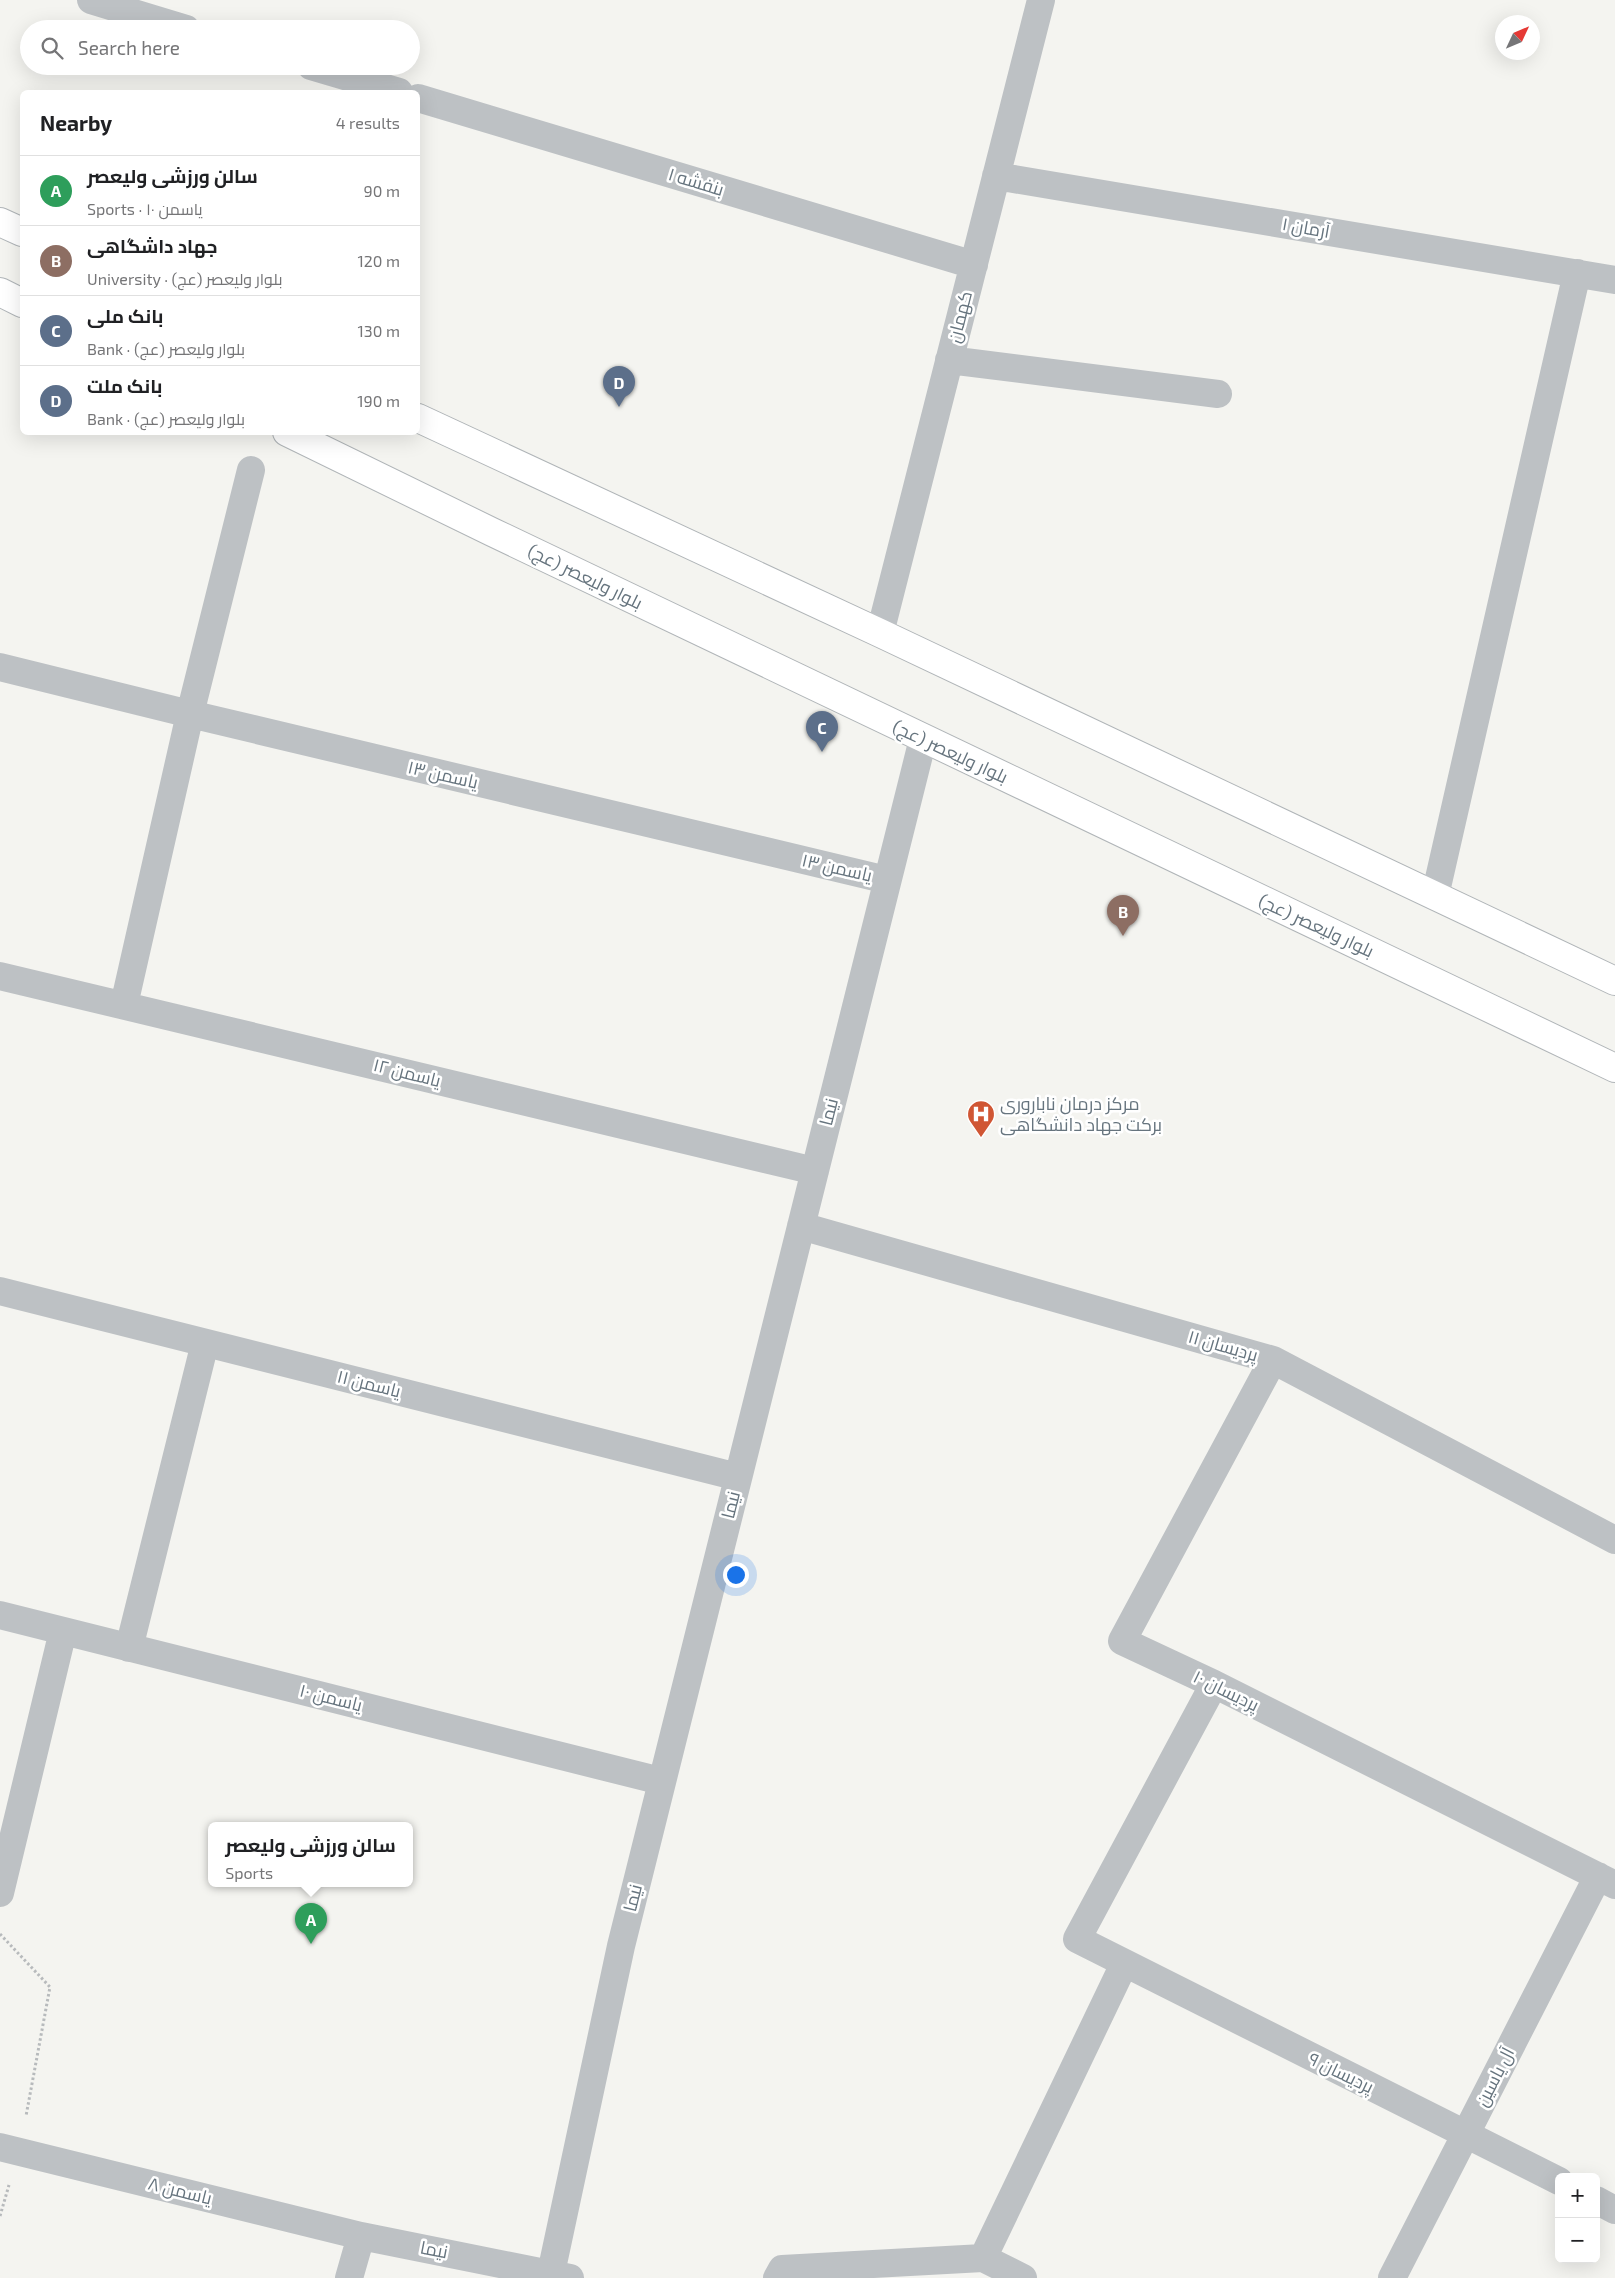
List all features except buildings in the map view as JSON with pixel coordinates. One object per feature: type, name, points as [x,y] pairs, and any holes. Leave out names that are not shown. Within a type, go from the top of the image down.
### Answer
[{"type":"main road","points":[[0,222],[20,231]]},
{"type":"main road","points":[[0,292],[20,302]]},
{"type":"main road","points":[[420,419],[880,633],[1615,981]]},
{"type":"main road","name":"بلوار ولیعصر (عج)","points":[[293,435],[923,739],[1615,1068]]},
{"type":"street","points":[[90,0],[156,20]]},
{"type":"street","name":"کهمان","points":[[880,633],[1041,0]]},
{"type":"street","points":[[341,75],[392,90]]},
{"type":"street","name":"بنفشه ۱","points":[[420,99],[974,265]]},
{"type":"street","name":"آرمان ۱","points":[[996,176],[1615,280]]},
{"type":"street","points":[[1435,896],[1576,274]]},
{"type":"street","points":[[950,360],[1218,394]]},
{"type":"street","points":[[124,1005],[190,714],[251,470]]},
{"type":"street","name":"یاسمن ۱۳","points":[[0,666],[190,714],[887,880]]},
{"type":"street","name":"نیما","points":[[360,2236],[560,2276],[621,1946],[923,739]]},
{"type":"street","name":"یاسمن ۱۲","points":[[0,976],[814,1171]]},
{"type":"street","name":"پردیسان ۱۱","points":[[801,1226],[1273,1360],[1615,1540]]},
{"type":"street","name":"یاسمن ۱۱","points":[[0,1291],[738,1477]]},
{"type":"street","points":[[129,1648],[205,1343]]},
{"type":"street","name":"پردیسان ۱۰","points":[[1273,1360],[1122,1641],[1214,1684],[1607,1880]]},
{"type":"street","name":"یاسمن ۱۰","points":[[0,1616],[661,1782]]},
{"type":"street","points":[[0,1893],[63,1631]]},
{"type":"street","name":"پردیسان ۹","points":[[1214,1684],[1076,1939],[1555,2179]]},
{"type":"street","name":"آل یاسین","points":[[1392,2278],[1466,2135],[1607,1880]]},
{"type":"street","points":[[983,2258],[1124,1964]]},
{"type":"street","name":"یاسمن ۸","points":[[10,2149],[360,2236]]},
{"type":"street","points":[[1600,2202],[1615,2210]]},
{"type":"street","points":[[349,2278],[360,2236]]},
{"type":"street","points":[[779,2274],[983,2258],[1023,2278]]},
{"type":"path","points":[[0,1934],[50,1987],[10,2149],[0,2216]]},
{"type":"place","name":"بانک ملت","points":[[619,407]]},
{"type":"place","name":"بانک ملی","points":[[822,752]]},
{"type":"place","name":"جهاد داشگاهی","points":[[1123,936]]},
{"type":"place","name":"مرکز درمان ناباروری برکت جهاد دانشگاهی","points":[[981,1138]]},
{"type":"place","name":"سالن ورزشی ولیعصر","points":[[311,1944]]}]
